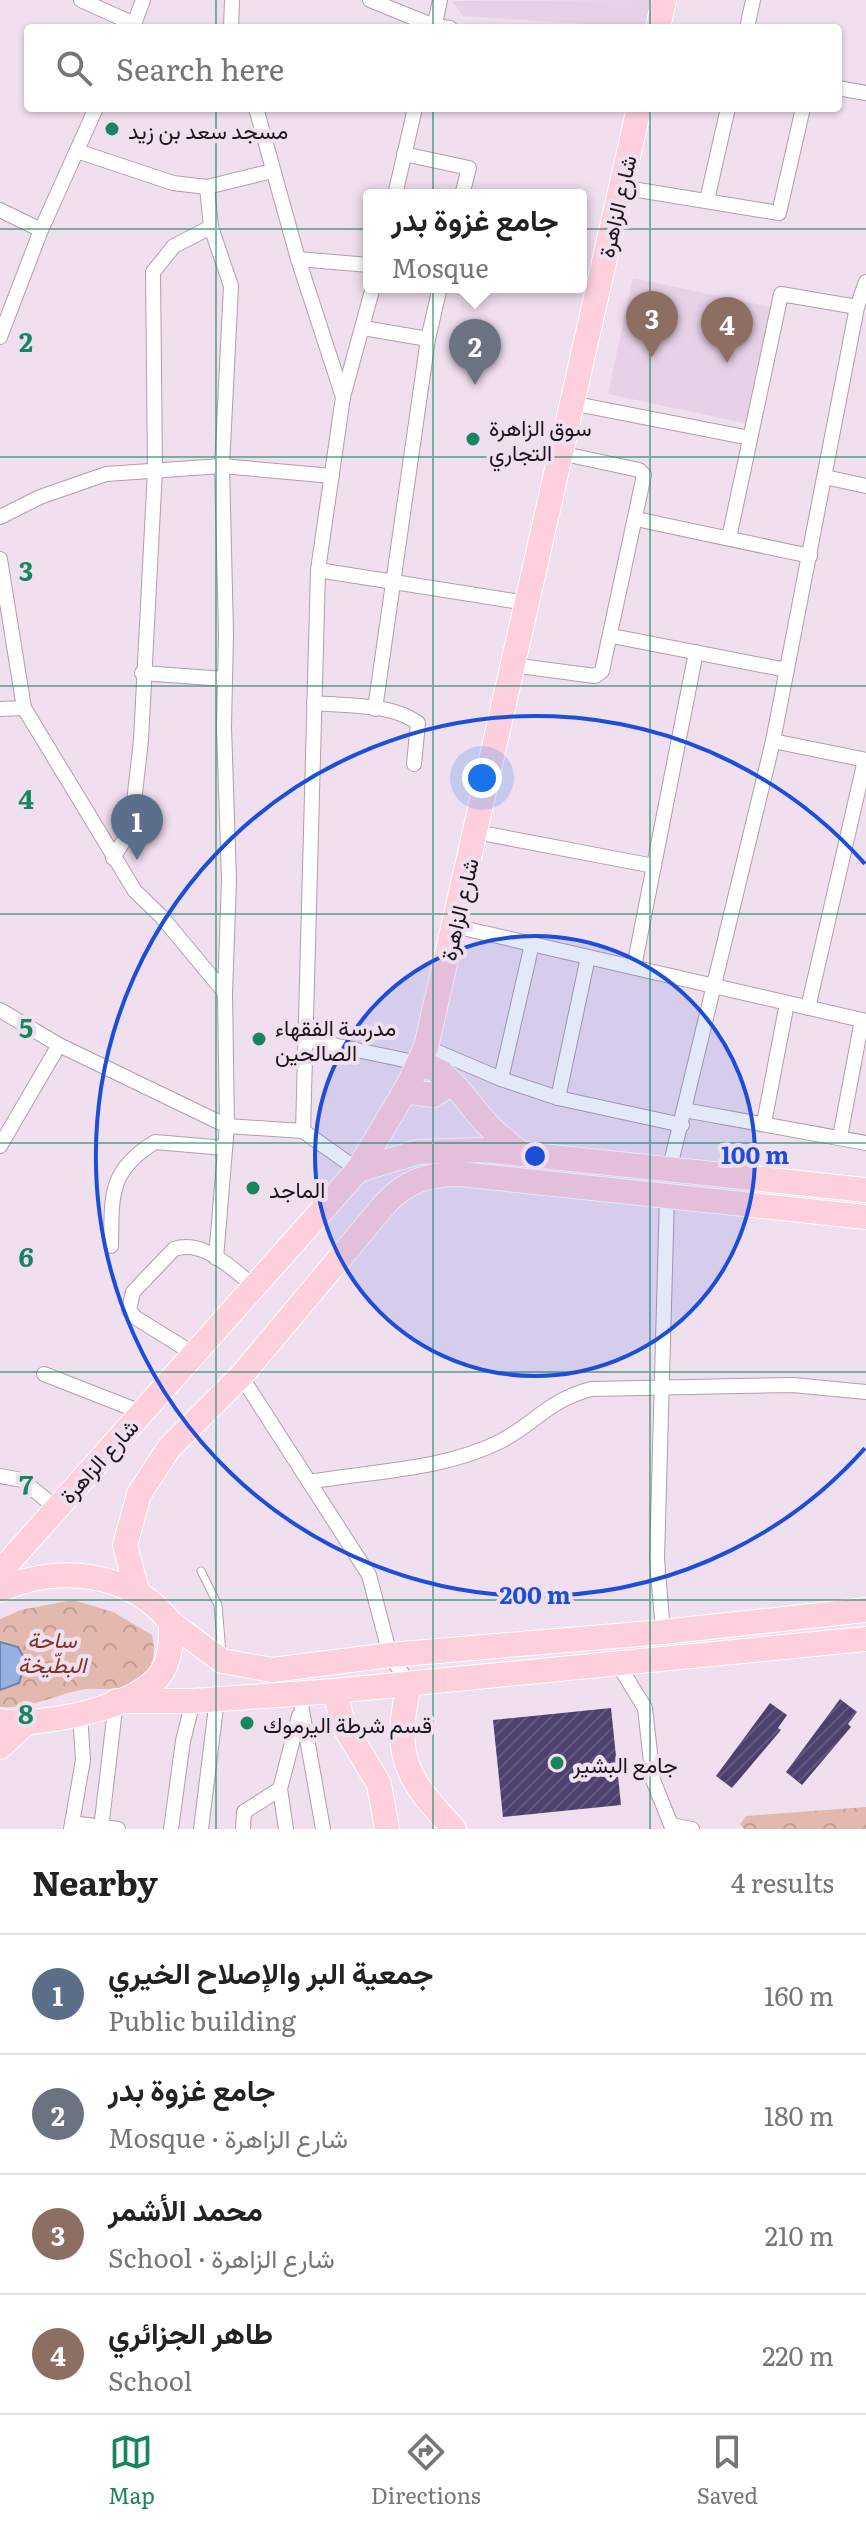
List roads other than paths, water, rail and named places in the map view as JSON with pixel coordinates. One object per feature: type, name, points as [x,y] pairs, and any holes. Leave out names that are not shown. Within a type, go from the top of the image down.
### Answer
[{"type":"main road","points":[[659,24],[664,0]]},
{"type":"main road","name":"شارع الزاهرة","points":[[0,1572],[358,1170],[408,1086],[429,1060],[454,926],[638,112]]},
{"type":"main road","points":[[408,1086],[417,1093],[434,1095],[444,1088],[429,1060]]},
{"type":"main road","points":[[429,1060],[490,1127],[522,1154]]},
{"type":"main road","points":[[358,1170],[418,1152],[466,1150],[866,1190]]},
{"type":"main road","name":"شارع الزاهرة","points":[[137,1591],[125,1545],[139,1494],[169,1448],[241,1376],[385,1204],[407,1183],[432,1176],[460,1174],[667,1196]]},
{"type":"main road","points":[[667,1196],[866,1217]]},
{"type":"main road","points":[[0,1590],[39,1577],[67,1575],[110,1581],[137,1591],[171,1623],[222,1661],[272,1670],[390,1655],[663,1632],[866,1610]]},
{"type":"main road","points":[[0,1721],[27,1722],[80,1714],[151,1684],[162,1673],[170,1649],[171,1623]]},
{"type":"main road","points":[[116,1701],[300,1703],[334,1691],[866,1639]]},
{"type":"main road","points":[[409,1684],[402,1732],[406,1766],[413,1782],[454,1829]]},
{"type":"main road","points":[[334,1691],[344,1726],[374,1773],[382,1795],[387,1829]]},
{"type":"main road","points":[[0,1747],[27,1722]]},
{"type":"main road","points":[[382,1795],[413,1782]]},
{"type":"street","points":[[81,0],[129,24]]},
{"type":"street","points":[[134,24],[143,0]]},
{"type":"street","points":[[231,24],[232,0]]},
{"type":"street","points":[[370,0],[431,24]]},
{"type":"street","points":[[439,24],[440,0]]},
{"type":"street","points":[[748,24],[753,0]]},
{"type":"street","points":[[842,89],[866,93]]},
{"type":"street","points":[[0,337],[41,230],[94,112]]},
{"type":"street","points":[[257,112],[298,259],[343,397]]},
{"type":"street","points":[[396,189],[414,112]]},
{"type":"street","points":[[707,200],[727,112]]},
{"type":"street","points":[[620,187],[779,213],[802,112]]},
{"type":"street","points":[[77,151],[173,183],[207,187],[272,171]]},
{"type":"street","points":[[404,154],[469,168],[464,189]]},
{"type":"street","points":[[207,187],[211,227],[231,286],[222,466],[229,880],[225,993],[227,1126],[216,1258]]},
{"type":"street","points":[[0,210],[41,230]]},
{"type":"street","points":[[113,858],[131,829],[141,740],[142,673],[155,470],[153,272],[174,246],[211,227]]},
{"type":"street","points":[[298,259],[363,264]]},
{"type":"street","points":[[669,1171],[711,985],[773,741],[857,307],[866,282]]},
{"type":"street","points":[[303,1131],[318,570],[343,397],[372,293]]},
{"type":"street","points":[[375,709],[428,339],[439,293]]},
{"type":"street","points":[[729,538],[781,294],[857,307]]},
{"type":"street","points":[[363,328],[428,339]]},
{"type":"street","points":[[571,403],[750,438]]},
{"type":"street","points":[[512,665],[595,676],[602,671],[612,636],[644,475],[639,470],[560,453]]},
{"type":"street","points":[[0,517],[40,497],[106,474],[222,466],[332,476]]},
{"type":"street","points":[[825,477],[866,486]]},
{"type":"street","points":[[636,519],[810,556]]},
{"type":"street","points":[[0,559],[24,708],[135,891],[161,916],[225,993]]},
{"type":"street","points":[[318,570],[526,603]]},
{"type":"street","points":[[612,636],[787,670]]},
{"type":"street","points":[[634,967],[696,652]]},
{"type":"street","points":[[142,673],[225,679]]},
{"type":"street","points":[[314,703],[375,709],[408,716],[418,723],[414,764]]},
{"type":"street","points":[[0,709],[24,708]]},
{"type":"street","points":[[773,741],[866,760],[808,1008]]},
{"type":"street","points":[[476,832],[654,866]]},
{"type":"street","points":[[454,926],[864,1021],[840,1137]]},
{"type":"street","points":[[501,1079],[532,944]]},
{"type":"street","points":[[558,1098],[588,957]]},
{"type":"street","points":[[764,1123],[787,1003]]},
{"type":"street","points":[[0,1010],[59,1045],[227,1126],[303,1131],[358,1170]]},
{"type":"street","points":[[304,1039],[429,1060],[558,1098],[683,1117],[764,1123],[866,1143]]},
{"type":"street","points":[[0,1146],[59,1045]]},
{"type":"street","points":[[111,1246],[113,1185],[119,1172],[145,1148],[155,1142],[225,1148]]},
{"type":"street","points":[[663,1632],[657,1559],[667,1196]]},
{"type":"street","points":[[194,1354],[136,1318],[129,1310],[133,1292],[174,1249],[196,1246],[255,1287]]},
{"type":"street","points":[[44,1374],[141,1412]]},
{"type":"street","points":[[241,1376],[369,1575],[390,1655],[409,1684]]},
{"type":"street","points":[[309,1482],[423,1466],[462,1456],[502,1441],[563,1397],[591,1389],[793,1385],[866,1392]]},
{"type":"street","points":[[0,1476],[22,1480],[55,1507]]},
{"type":"street","points":[[618,1664],[645,1708],[653,1780],[671,1825],[692,1829]]},
{"type":"street","points":[[171,1829],[183,1741],[205,1700]]},
{"type":"street","points":[[201,1829],[205,1700]]},
{"type":"street","points":[[102,1828],[116,1701]]},
{"type":"street","points":[[286,1829],[280,1789],[300,1703]]},
{"type":"street","points":[[300,1703],[323,1829]]},
{"type":"street","points":[[80,1714],[83,1760],[72,1826],[118,1829]]},
{"type":"street","points":[[243,1829],[244,1812],[280,1789]]},
{"type":"lane","points":[[201,1571],[218,1605],[222,1661]]},
{"type":"water","points":[[0,1642],[18,1647],[26,1661],[19,1683],[0,1690]]},
{"type":"place","name":"مسجد سعد بن زيد","points":[[112,129]]},
{"type":"place","name":"محمد الأشمر","points":[[652,357]]},
{"type":"place","name":"طاهر الجزائري","points":[[727,363]]},
{"type":"place","name":"جامع غزوة بدر","points":[[475,385]]},
{"type":"place","name":"سوق الزاهرة التجاري","points":[[473,439]]},
{"type":"place","name":"جمعية البر والإصلاح الخيري","points":[[137,860]]},
{"type":"place","name":"مدرسة الفقهاء الصالحين","points":[[259,1039]]},
{"type":"place","name":"الماجد","points":[[253,1188]]},
{"type":"place","name":"قسم شرطة اليرموك","points":[[247,1723]]},
{"type":"place","name":"جامع البشير","points":[[557,1763]]},
{"type":"park label","name":"ساحة البطّيخة","points":[[52,1650]]}]
